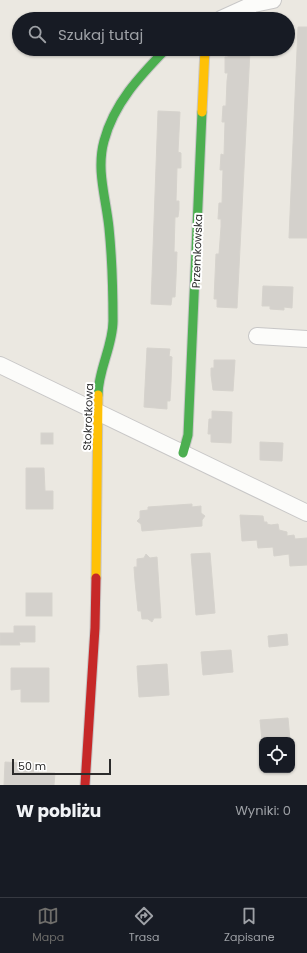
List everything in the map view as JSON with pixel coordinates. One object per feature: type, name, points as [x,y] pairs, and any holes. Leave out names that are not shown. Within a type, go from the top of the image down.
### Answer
[{"type":"street","points":[[236,12],[254,4],[273,0]]},
{"type":"street","name":"Stokrotkowa","points":[[85,785],[94,628],[99,411],[98,392],[113,323],[109,228],[100,168],[104,141],[112,119],[136,80],[159,56]]},
{"type":"street","name":"Przemkowska","points":[[183,453],[188,435],[205,56]]},
{"type":"street","points":[[257,336],[307,339]]},
{"type":"street","points":[[0,365],[99,411],[307,513]]},
{"type":"building","points":[[298,27],[307,27],[307,238],[289,238]]},
{"type":"building","points":[[250,56],[237,308],[217,307],[217,299],[214,299],[216,254],[219,254],[221,227],[221,219],[218,219],[219,203],[222,203],[223,170],[220,170],[221,154],[224,155],[225,122],[222,122],[223,106],[226,106],[228,73],[225,73],[225,57]]},
{"type":"building","points":[[158,111],[180,112],[178,152],[181,153],[181,168],[177,168],[176,201],[179,201],[179,209],[178,217],[175,217],[174,252],[177,252],[176,278],[175,297],[172,297],[171,305],[151,304]]},
{"type":"building","points":[[263,286],[293,287],[292,308],[284,307],[284,310],[270,309],[270,306],[262,306]]},
{"type":"building","points":[[147,348],[170,349],[169,356],[172,357],[171,383],[170,401],[167,401],[167,409],[144,407]]},
{"type":"building","points":[[214,360],[235,360],[233,391],[213,390],[211,368],[214,368]]},
{"type":"building","points":[[212,411],[232,412],[231,443],[211,442],[211,434],[208,434],[209,419],[212,419]]},
{"type":"building","points":[[41,433],[53,433],[53,444],[41,444]]},
{"type":"building","points":[[260,442],[283,443],[282,461],[260,460]]},
{"type":"building","points":[[26,468],[44,468],[45,491],[53,491],[53,509],[26,509]]},
{"type":"building","points":[[192,504],[192,507],[201,506],[201,513],[205,516],[202,520],[202,526],[142,531],[141,524],[137,521],[140,518],[140,511],[148,510],[148,507]]},
{"type":"building","points":[[240,515],[263,516],[264,522],[271,525],[278,524],[279,530],[287,532],[287,536],[294,535],[295,539],[307,538],[307,565],[290,566],[289,554],[274,556],[273,547],[258,548],[257,540],[242,541]]},
{"type":"building","points":[[210,553],[215,613],[196,615],[191,554]]},
{"type":"building","points":[[146,554],[150,558],[157,557],[161,618],[154,618],[152,622],[148,619],[142,619],[141,611],[138,611],[135,581],[134,567],[137,567],[137,559],[144,558]]},
{"type":"building","points":[[26,593],[52,593],[52,616],[26,616]]},
{"type":"building","points":[[14,626],[35,626],[35,642],[19,642],[20,645],[0,645],[0,633],[14,633]]},
{"type":"building","points":[[287,634],[288,645],[269,647],[268,636]]},
{"type":"building","points":[[231,650],[233,672],[203,675],[201,652]]},
{"type":"building","points":[[167,664],[169,695],[139,697],[137,666]]},
{"type":"building","points":[[11,668],[49,668],[49,702],[21,702],[21,689],[11,690]]},
{"type":"building","points":[[288,718],[290,737],[262,737],[260,720]]},
{"type":"building","points":[[5,762],[38,764],[38,772],[55,773],[54,785],[4,785]]},
{"type":"traffic: fast","points":[[98,395],[100,376],[111,340],[113,321],[111,251],[102,184],[102,152],[108,127],[121,102],[159,56]]},
{"type":"traffic: fast","points":[[183,453],[188,435],[202,112]]},
{"type":"traffic: slow","points":[[202,112],[205,56]]},
{"type":"traffic: slow","points":[[96,578],[98,395]]},
{"type":"traffic: jam","points":[[85,785],[95,628],[96,578]]}]
